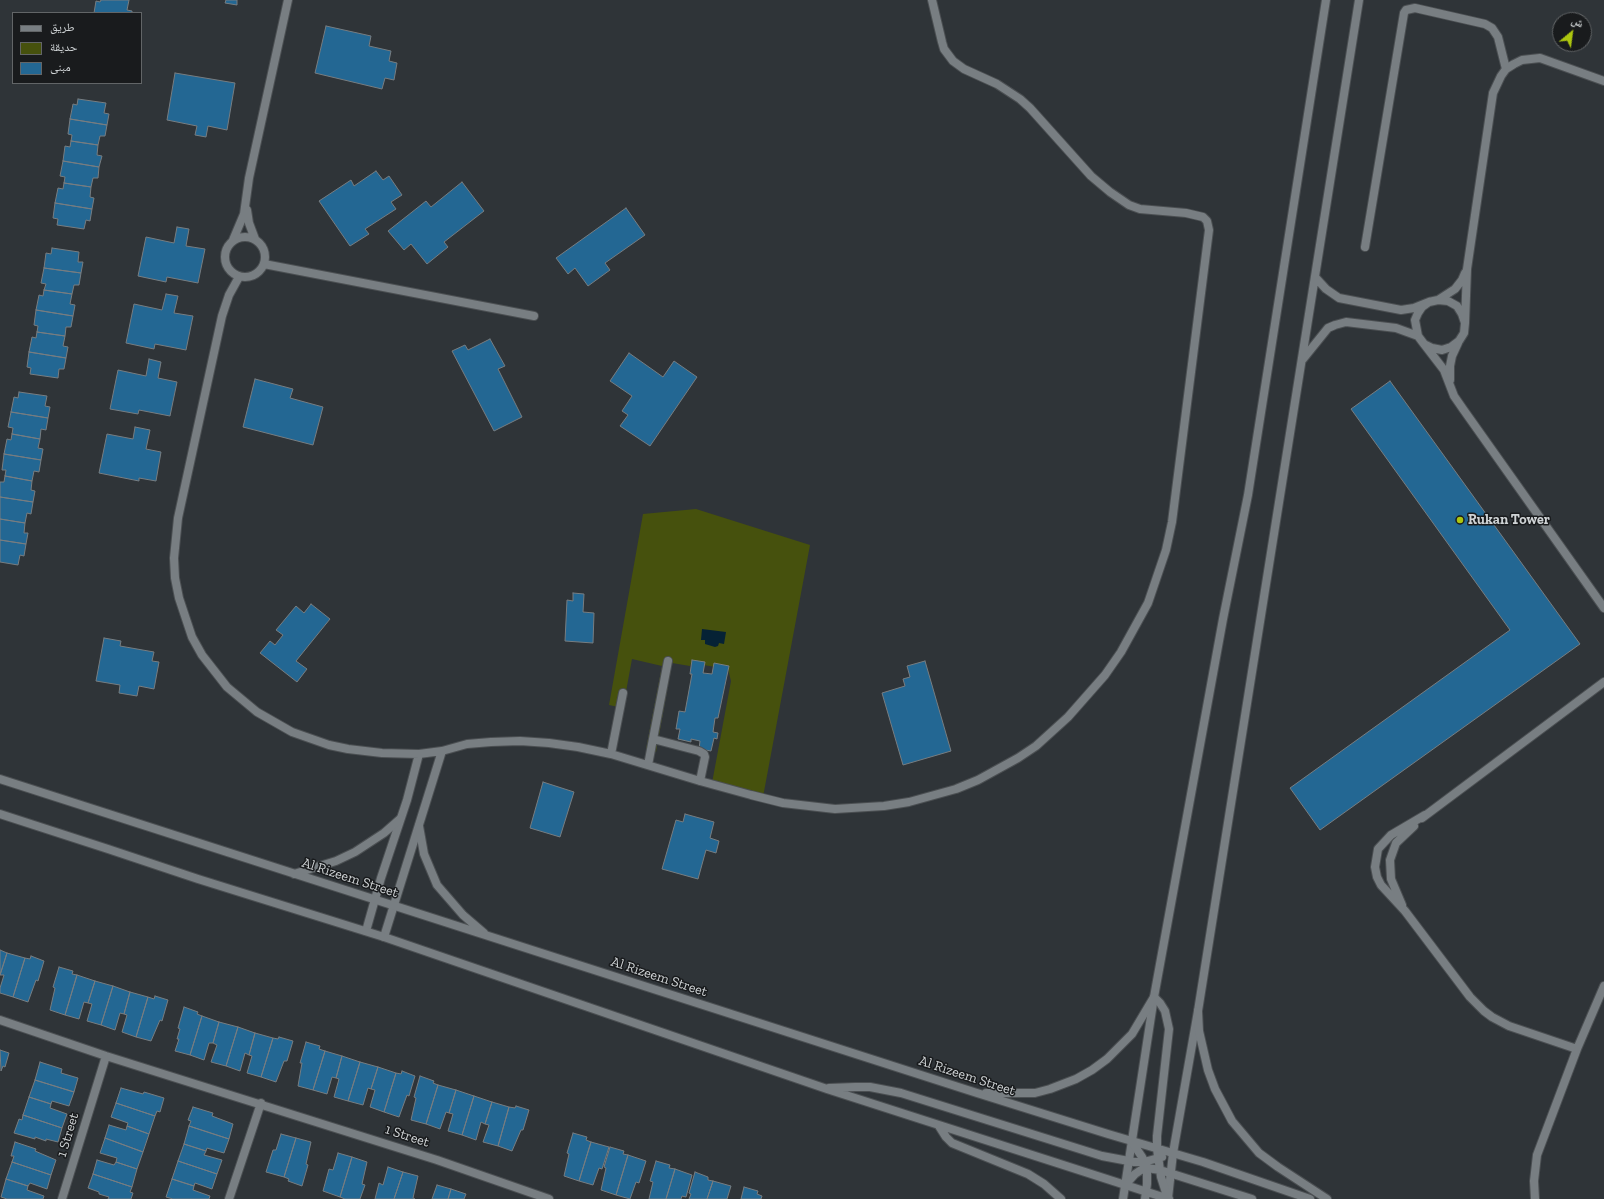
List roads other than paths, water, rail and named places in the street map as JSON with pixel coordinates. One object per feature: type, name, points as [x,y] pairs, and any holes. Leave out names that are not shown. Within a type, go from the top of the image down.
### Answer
[{"type":"street","points":[[246,205],[249,223],[256,240],[263,248],[265,259],[261,270],[257,274],[245,278],[239,277],[229,270],[224,260],[226,248],[234,240],[242,223],[249,178],[288,0]]},
{"type":"street","points":[[239,277],[229,295],[222,316],[178,518],[175,538],[174,565],[179,598],[185,618],[202,655],[222,682],[247,704],[292,732],[329,745],[368,752],[419,754],[442,751],[467,744],[520,741],[578,747],[611,754],[700,781],[783,802],[835,809],[897,804],[956,789],[989,774],[1018,758],[1052,732],[1087,697],[1105,675],[1121,652],[1142,615],[1158,576],[1166,550],[1176,494],[1209,225],[1207,220],[1198,216],[1140,209],[1129,205],[1110,192],[1091,176],[1030,108],[1020,99],[996,84],[964,69],[953,61],[944,49],[932,0]]},
{"type":"street","points":[[1123,1199],[1154,997],[1223,619],[1248,495],[1326,0]]},
{"type":"street","points":[[1168,1199],[1173,1153],[1198,1011],[1359,0]]},
{"type":"street","points":[[1365,247],[1404,13],[1411,8],[1415,8],[1485,24],[1492,28],[1498,37],[1506,69]]},
{"type":"street","points":[[1450,383],[1450,366],[1452,356],[1464,333],[1467,269],[1493,93],[1496,84],[1506,69],[1522,60],[1540,58],[1604,81]]},
{"type":"street","points":[[234,240],[244,236],[256,240]]},
{"type":"street","points":[[264,264],[534,316]]},
{"type":"street","points":[[1438,300],[1455,289],[1462,280],[1467,269]]},
{"type":"street","points":[[1315,277],[1332,294],[1350,301],[1401,310],[1414,308],[1438,300],[1448,301],[1456,306],[1462,314],[1465,323]]},
{"type":"street","points":[[1429,302],[1422,307],[1415,320],[1418,336],[1444,370],[1454,396],[1463,410],[1604,608]]},
{"type":"street","points":[[1302,360],[1328,328],[1346,322],[1396,328],[1418,336]]},
{"type":"street","points":[[1424,344],[1432,348],[1442,350],[1451,347],[1459,341]]},
{"type":"street","points":[[648,765],[668,660]]},
{"type":"street","points":[[1405,911],[1391,878],[1390,860],[1392,851],[1402,836],[1425,815],[1604,682]]},
{"type":"street","points":[[611,754],[622,693]]},
{"type":"street","points":[[653,739],[699,751],[704,754],[705,757],[700,781]]},
{"type":"street","points":[[384,937],[442,751]]},
{"type":"street","points":[[366,931],[374,900],[419,754]]},
{"type":"street","name":"Al Rizeem Street","points":[[0,779],[977,1093],[1132,1142],[1173,1153],[1310,1199]]},
{"type":"street","points":[[0,814],[198,879],[366,931],[827,1089],[1125,1186],[1146,1196],[1168,1199]]},
{"type":"street","points":[[1425,815],[1390,835],[1378,849],[1375,867],[1377,877],[1381,885],[1405,911],[1470,997],[1484,1011],[1510,1026],[1577,1050]]},
{"type":"street","points":[[294,874],[336,861],[355,852],[380,836],[400,819]]},
{"type":"street","points":[[419,826],[424,854],[437,885],[463,916],[486,934]]},
{"type":"street","points":[[1535,1199],[1534,1182],[1537,1155],[1577,1050],[1604,986]]},
{"type":"street","points":[[977,1093],[1034,1093],[1050,1090],[1076,1079],[1107,1060],[1120,1047],[1140,1023],[1154,997]]},
{"type":"street","points":[[1154,997],[1165,1011],[1169,1029],[1158,1121],[1157,1149],[1162,1184],[1168,1199]]},
{"type":"street","points":[[1198,1011],[1200,1037],[1208,1070],[1215,1089],[1232,1121],[1259,1153],[1327,1199]]},
{"type":"street","name":"1 Street","points":[[0,1020],[106,1056],[261,1103],[437,1160],[546,1198]]},
{"type":"street","name":"1 Street","points":[[62,1199],[106,1056]]},
{"type":"street","points":[[827,1089],[870,1087],[901,1093],[1102,1156],[1145,1165],[1252,1199]]},
{"type":"street","points":[[229,1199],[261,1103]]},
{"type":"street","points":[[938,1126],[952,1143],[1028,1174],[1044,1184],[1061,1199]]},
{"type":"street","points":[[1132,1142],[1145,1165],[1146,1196]]},
{"type":"street","points":[[1125,1186],[1145,1165],[1158,1158],[1173,1153]]},
{"type":"water","points":[[702,629],[726,632],[724,644],[719,643],[718,646],[715,647],[705,644],[705,640],[701,640]]},
{"type":"place","name":"Rukan Tower","points":[[1460,520]]}]
